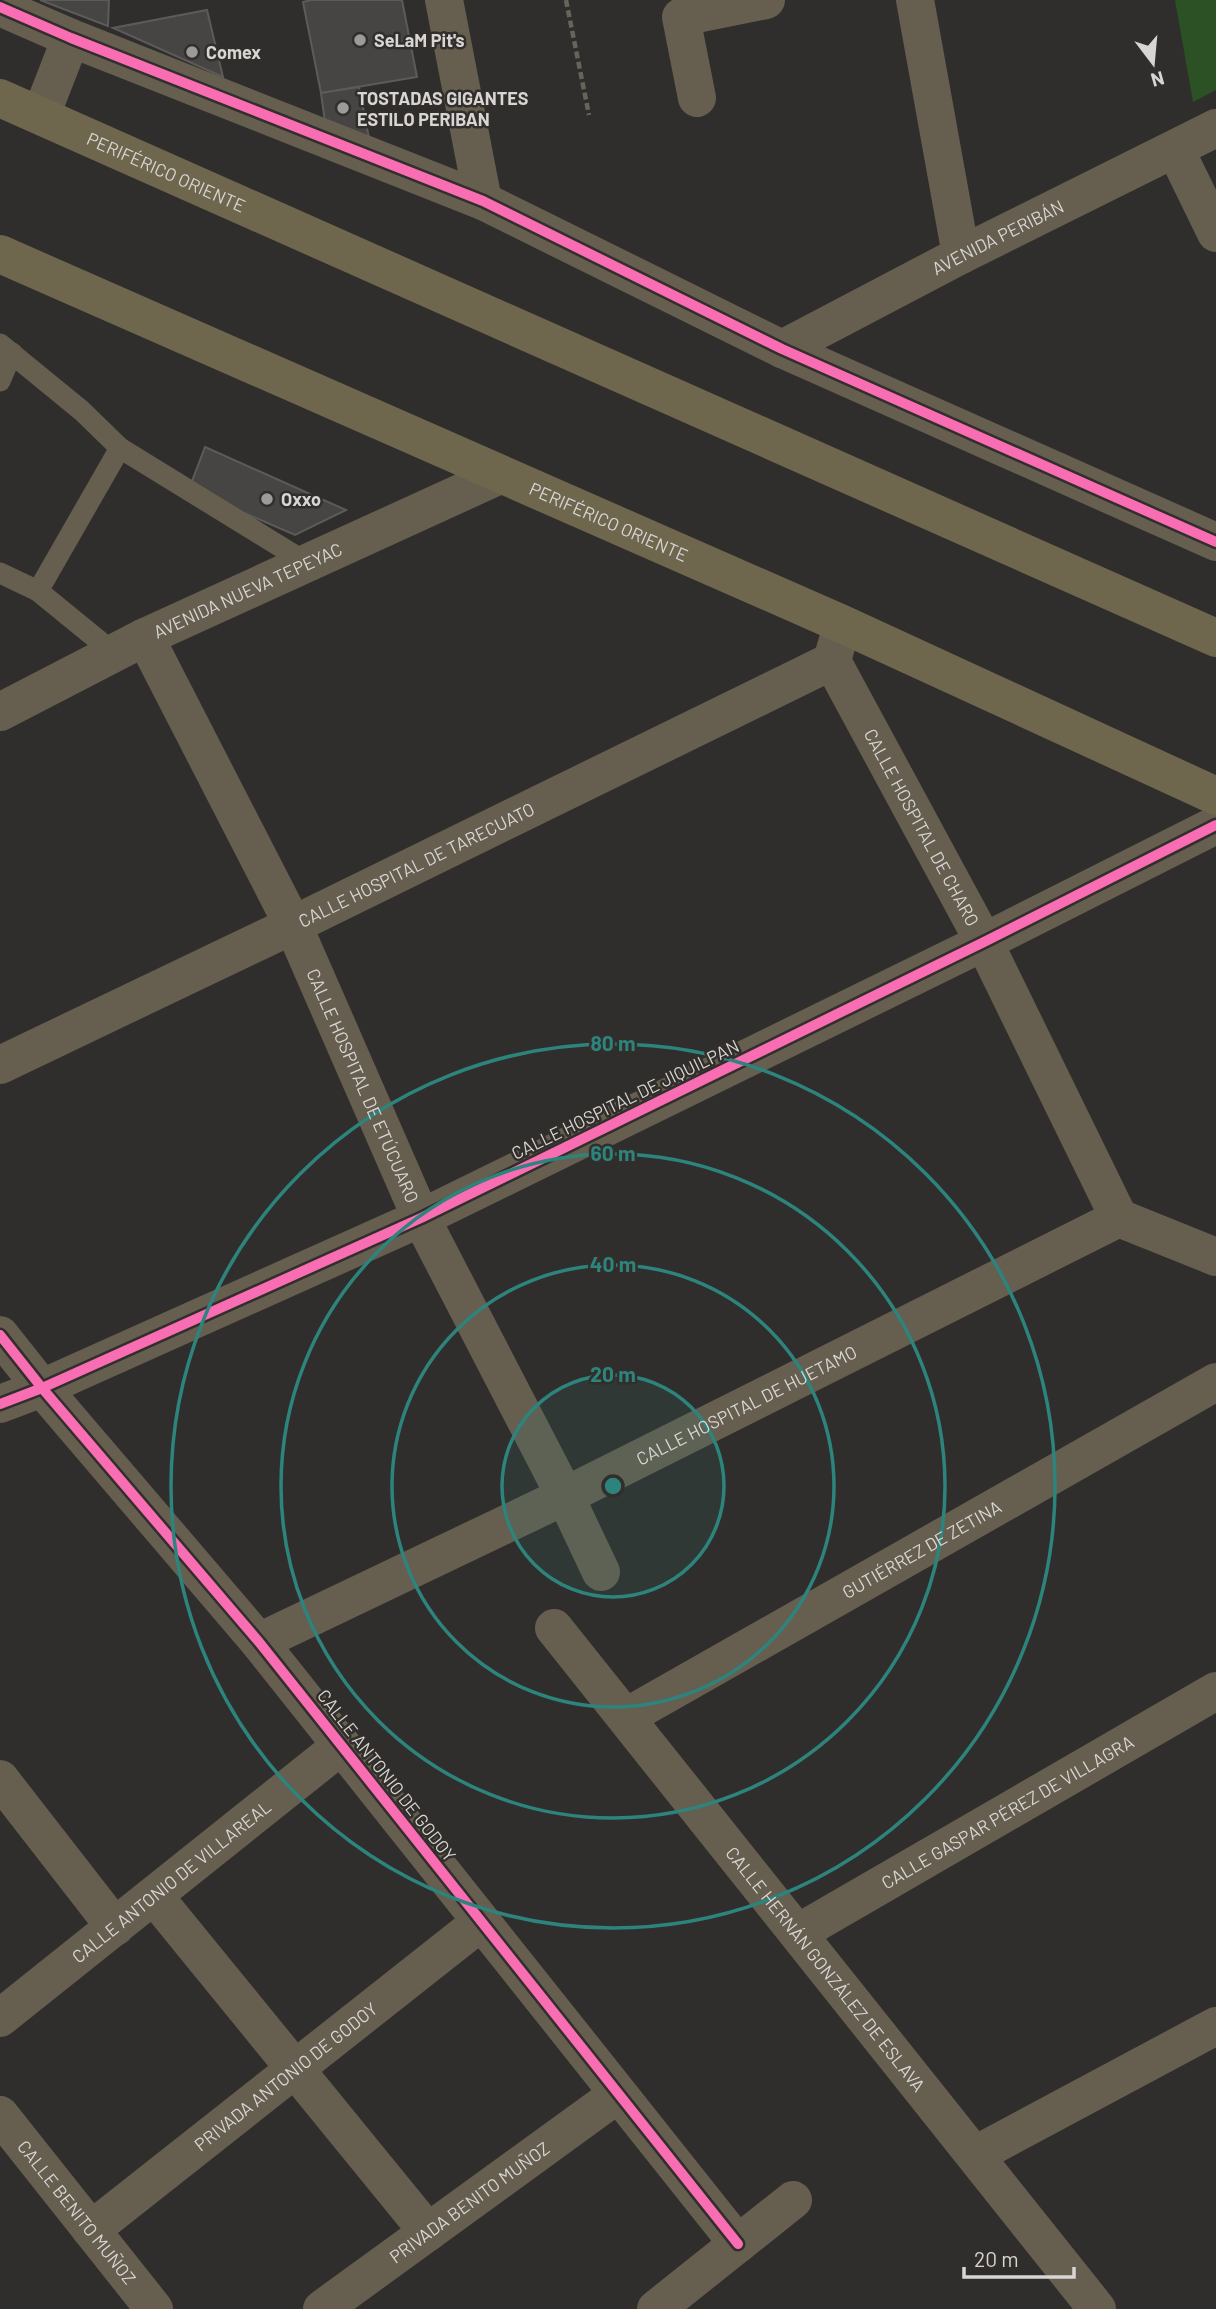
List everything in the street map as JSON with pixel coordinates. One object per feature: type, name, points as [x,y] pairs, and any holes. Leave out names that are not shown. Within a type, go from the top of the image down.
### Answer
[{"type":"highway","name":"PERIFÉRICO ORIENTE","points":[[0,98],[1216,638]]},
{"type":"highway","name":"PERIFÉRICO ORIENTE","points":[[8,266],[842,624],[1216,796]]},
{"type":"street","points":[[444,0],[482,201]]},
{"type":"street","points":[[697,98],[681,17],[766,0]]},
{"type":"street","points":[[915,0],[961,255]]},
{"type":"street","points":[[0,7],[71,38],[482,201],[782,349],[1216,542]]},
{"type":"street","points":[[41,115],[71,38]]},
{"type":"street","name":"AVENIDA PERIBÁN","points":[[782,349],[961,255],[1216,128]]},
{"type":"street","points":[[1175,149],[1216,233]]},
{"type":"street","name":"AVENIDA NUEVA TEPEYAC","points":[[0,712],[130,645],[500,475]]},
{"type":"street","points":[[832,661],[842,624]]},
{"type":"street","name":"CALLE HOSPITAL DE ETÚCUARO","points":[[130,645],[293,925],[421,1218],[565,1496],[601,1572]]},
{"type":"street","name":"CALLE HOSPITAL DE TARECUATO","points":[[0,1065],[832,661]]},
{"type":"street","name":"CALLE HOSPITAL DE CHARO","points":[[832,661],[984,942],[1119,1218]]},
{"type":"street","name":"CALLE HOSPITAL DE JIQUILPAN","points":[[0,1404],[42,1388],[421,1218],[1216,825]]},
{"type":"street","points":[[1119,1218],[1216,1257]]},
{"type":"street","name":"CALLE HOSPITAL DE HUETAMO","points":[[259,1642],[565,1496],[1119,1218]]},
{"type":"street","name":"CALLE ANTONIO DE GODOY","points":[[0,1335],[259,1642],[738,2244]]},
{"type":"street","name":"GUTIÉRREZ DE ZETINA","points":[[626,1717],[1216,1382]]},
{"type":"street","name":"CALLE HERNÁN GONZÁLEZ DE ESLAVA","points":[[554,1628],[1097,2309]]},
{"type":"street","name":"CALLE GASPAR PÉREZ DE VILLAGRA","points":[[798,1933],[1216,1691]]},
{"type":"street","name":"CALLE ANTONIO DE VILLAREAL","points":[[0,2018],[342,1745]]},
{"type":"street","points":[[0,1779],[116,1927]]},
{"type":"street","points":[[154,1896],[428,2232]]},
{"type":"street","name":"PRIVADA ANTONIO DE GODOY","points":[[91,2230],[481,1922]]},
{"type":"street","points":[[975,2155],[1216,2026]]},
{"type":"street","name":"PRIVADA BENITO MUÑOZ","points":[[322,2309],[618,2094]]},
{"type":"street","name":"CALLE BENITO MUÑOZ","points":[[0,2115],[154,2309]]},
{"type":"street","points":[[671,2304],[738,2244],[793,2200]]},
{"type":"lane","points":[[0,381],[6,349],[82,411],[120,448],[307,563]]},
{"type":"lane","points":[[38,591],[120,448]]},
{"type":"lane","points":[[0,573],[38,591],[130,645]]},
{"type":"path","points":[[566,0],[589,115]]},
{"type":"green space","points":[[1175,0],[1216,0],[1216,90],[1193,102]]},
{"type":"building","points":[[40,0],[109,0],[108,26]]},
{"type":"building","name":"SeLaM Pit's","points":[[402,0],[417,77],[321,93],[303,2]]},
{"type":"building","name":"Comex","points":[[207,10],[223,77],[113,28]]},
{"type":"building","name":"TOSTADAS GIGANTES ESTILO PERIBAN","points":[[359,87],[369,138],[325,122],[321,93]]},
{"type":"building","name":"Oxxo","points":[[205,447],[346,510],[295,535],[189,489]]},
{"type":"cycle path","points":[[0,7],[71,38],[483,201],[782,349],[1216,542]]},
{"type":"cycle path","points":[[0,1404],[42,1388],[421,1218],[1216,825]]},
{"type":"cycle path","points":[[0,1335],[259,1642],[738,2244]]},
{"type":"place","name":"SeLaM Pit's","points":[[360,40]]},
{"type":"place","name":"Comex","points":[[192,52]]},
{"type":"place","name":"TOSTADAS GIGANTES ESTILO PERIBAN","points":[[343,108]]},
{"type":"place","name":"Oxxo","points":[[267,499]]}]
